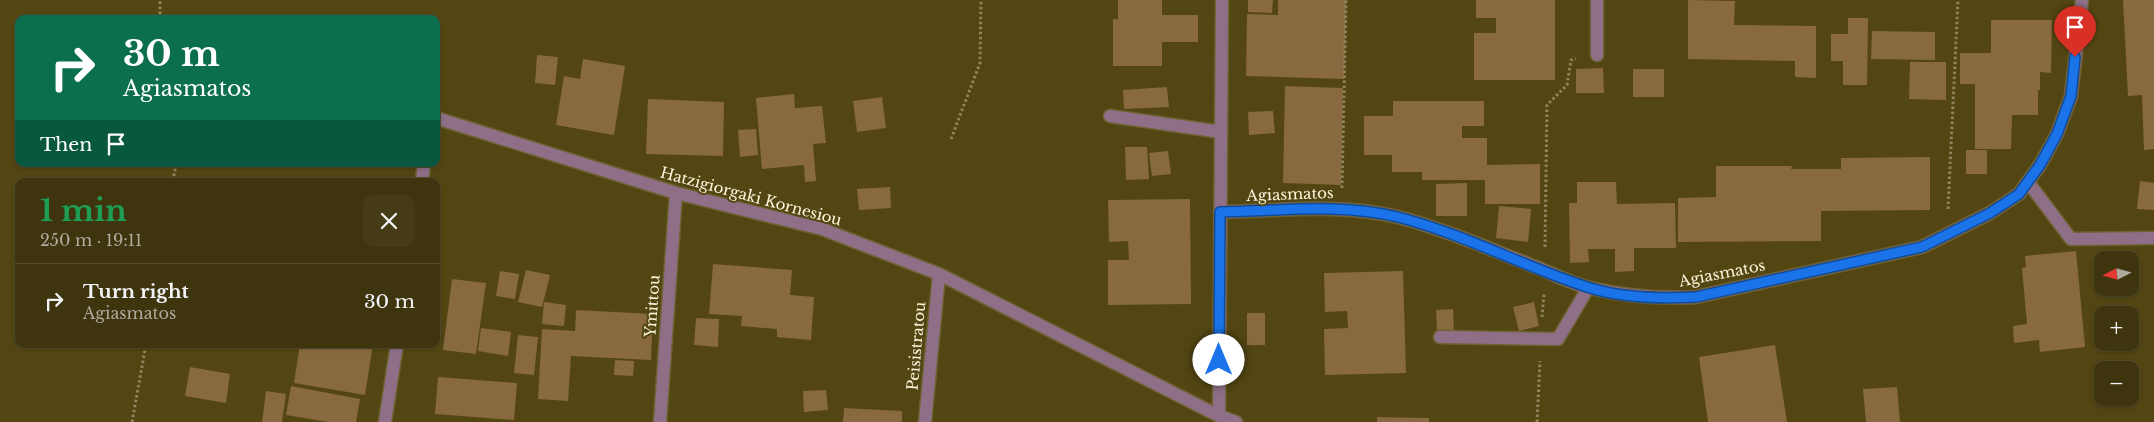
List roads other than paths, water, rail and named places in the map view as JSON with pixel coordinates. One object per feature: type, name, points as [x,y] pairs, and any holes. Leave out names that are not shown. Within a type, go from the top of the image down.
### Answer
[{"type":"street","points":[[1219,416],[1222,0]]},
{"type":"street","points":[[1597,55],[1598,0]]},
{"type":"street","name":"Agiasmatos","points":[[1220,212],[1341,209],[1397,217],[1433,228],[1588,288],[1632,296],[1666,299],[1696,297],[1922,247],[1990,213],[2019,194],[2040,165],[2057,134],[2071,96],[2082,0]]},
{"type":"street","points":[[1110,116],[1221,132]]},
{"type":"street","name":"Hatzigiorgaki Kornesiou","points":[[440,119],[676,193],[822,230],[939,274],[1219,416],[1236,422]]},
{"type":"street","points":[[2028,182],[2071,239],[2154,238]]},
{"type":"street","name":"Ymittou","points":[[660,422],[676,193]]},
{"type":"street","name":"Peisistratou","points":[[925,422],[939,274]]},
{"type":"street","points":[[1440,337],[1558,339],[1588,288]]},
{"type":"street","points":[[385,422],[396,348]]}]
